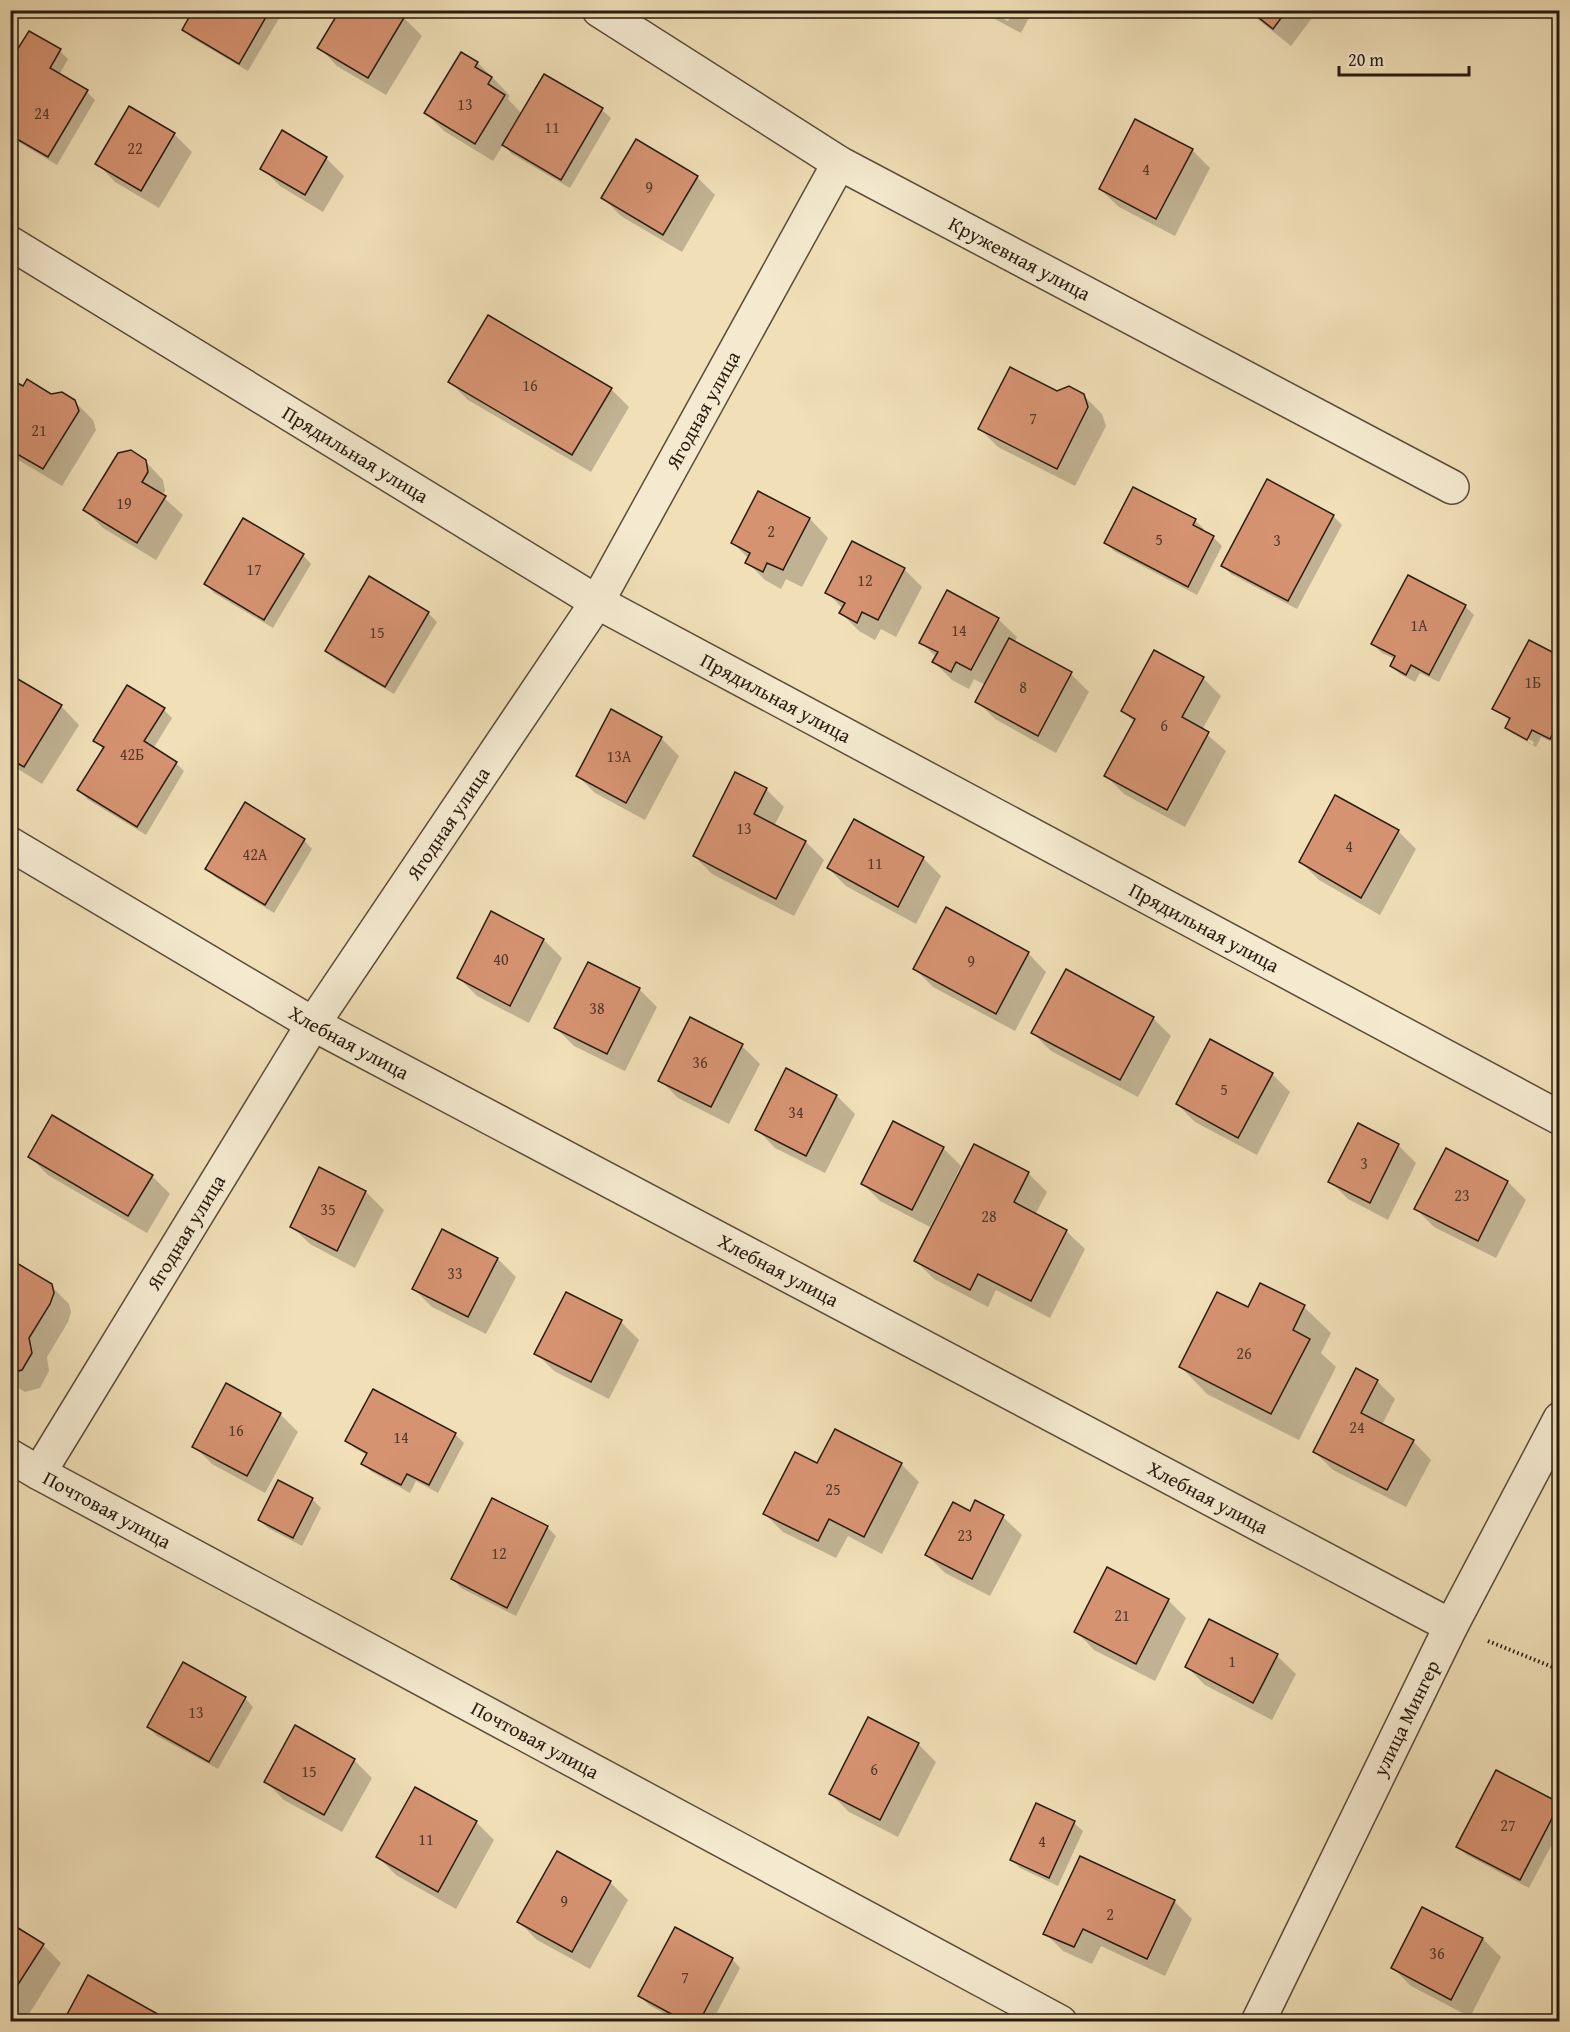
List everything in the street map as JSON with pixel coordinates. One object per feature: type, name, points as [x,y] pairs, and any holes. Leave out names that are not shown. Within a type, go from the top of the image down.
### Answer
[{"type":"street","name":"Кружевная улица","points":[[599,10],[839,163],[1452,487]]},
{"type":"street","name":"Ягодная улица","points":[[39,1473],[313,1024],[597,602],[839,163]]},
{"type":"street","name":"Прядильная улица","points":[[10,243],[597,602],[1560,1118]]},
{"type":"street","name":"Хлебная улица","points":[[10,844],[313,1024],[1451,1626]]},
{"type":"street","name":"улица Мингер","points":[[1258,2022],[1451,1626],[1560,1419]]},
{"type":"street","name":"Почтовая улица","points":[[10,1456],[1060,2022]]},
{"type":"path","points":[[1451,1626],[1560,1671]]},
{"type":"building","points":[[193,10],[270,10],[239,64],[182,30]]},
{"type":"building","points":[[340,10],[395,10],[405,16],[368,78],[317,48]]},
{"type":"building","points":[[1249,10],[1287,10],[1273,29]]},
{"type":"building","points":[[29,31],[61,49],[50,68],[88,90],[48,157],[10,135],[10,61]]},
{"type":"building","points":[[461,52],[478,62],[475,67],[492,77],[488,84],[505,95],[475,144],[424,113]]},
{"type":"building","points":[[544,74],[603,108],[561,180],[502,145]]},
{"type":"building","points":[[129,106],[175,133],[141,191],[95,164]]},
{"type":"building","points":[[1135,119],[1193,149],[1156,219],[1099,189]]},
{"type":"building","points":[[282,130],[327,157],[305,195],[260,169]]},
{"type":"building","points":[[636,139],[698,176],[663,235],[601,198]]},
{"type":"building","points":[[488,315],[612,388],[572,455],[448,382]]},
{"type":"building","points":[[1010,367],[1057,391],[1069,386],[1084,394],[1088,407],[1057,469],[978,429]]},
{"type":"building","points":[[10,379],[23,386],[27,379],[51,394],[62,392],[75,400],[79,411],[43,469],[10,450]]},
{"type":"building","points":[[131,450],[146,460],[148,472],[142,482],[166,496],[137,543],[83,510],[118,453]]},
{"type":"building","points":[[1267,479],[1334,515],[1288,601],[1221,566]]},
{"type":"building","points":[[1133,487],[1196,519],[1193,525],[1214,536],[1188,587],[1104,543]]},
{"type":"building","points":[[758,491],[810,518],[783,570],[767,563],[763,572],[745,563],[750,553],[731,543]]},
{"type":"building","points":[[243,518],[304,554],[264,620],[204,584]]},
{"type":"building","points":[[852,541],[905,568],[878,620],[862,612],[857,623],[839,613],[845,603],[825,593]]},
{"type":"building","points":[[1408,575],[1466,605],[1429,675],[1411,665],[1406,675],[1390,666],[1395,656],[1371,644]]},
{"type":"building","points":[[369,576],[429,612],[385,687],[325,651]]},
{"type":"building","points":[[947,590],[999,618],[971,670],[956,662],[951,672],[932,662],[938,652],[919,643]]},
{"type":"building","points":[[1009,638],[1072,672],[1038,736],[975,702]]},
{"type":"building","points":[[1529,640],[1560,656],[1560,721],[1550,739],[1532,730],[1527,740],[1505,728],[1510,718],[1492,709]]},
{"type":"building","points":[[1154,650],[1204,677],[1182,717],[1209,732],[1167,810],[1104,776],[1135,719],[1121,711]]},
{"type":"building","points":[[11,675],[62,705],[24,767],[10,759]]},
{"type":"building","points":[[127,685],[165,708],[144,741],[177,762],[137,827],[77,790],[104,747],[93,741]]},
{"type":"building","points":[[611,709],[662,737],[626,803],[576,776]]},
{"type":"building","points":[[735,772],[767,788],[754,814],[806,841],[776,899],[693,856]]},
{"type":"building","points":[[1335,795],[1399,830],[1361,898],[1299,862]]},
{"type":"building","points":[[245,802],[305,839],[265,905],[205,869]]},
{"type":"building","points":[[854,819],[924,857],[898,907],[827,868]]},
{"type":"building","points":[[946,907],[1029,952],[996,1014],[913,969]]},
{"type":"building","points":[[491,911],[544,939],[510,1006],[457,978]]},
{"type":"building","points":[[588,962],[640,988],[607,1054],[554,1028]]},
{"type":"building","points":[[1066,969],[1154,1017],[1120,1080],[1031,1033]]},
{"type":"building","points":[[690,1017],[743,1044],[711,1107],[658,1081]]},
{"type":"building","points":[[1210,1039],[1273,1073],[1238,1138],[1176,1104]]},
{"type":"building","points":[[786,1068],[837,1095],[806,1156],[755,1130]]},
{"type":"building","points":[[52,1115],[153,1175],[128,1216],[28,1157]]},
{"type":"building","points":[[893,1121],[944,1147],[912,1210],[861,1184]]},
{"type":"building","points":[[1358,1123],[1399,1144],[1370,1203],[1328,1182]]},
{"type":"building","points":[[974,1144],[1029,1172],[1014,1202],[1067,1230],[1031,1301],[978,1274],[970,1290],[914,1261]]},
{"type":"building","points":[[1446,1148],[1508,1181],[1478,1241],[1414,1209]]},
{"type":"building","points":[[319,1167],[366,1191],[337,1251],[290,1227]]},
{"type":"building","points":[[442,1229],[498,1258],[468,1317],[412,1289]]},
{"type":"building","points":[[10,1259],[52,1284],[54,1293],[50,1304],[29,1338],[32,1353],[22,1370],[10,1373]]},
{"type":"building","points":[[1260,1283],[1305,1305],[1293,1330],[1310,1339],[1271,1414],[1179,1367],[1217,1292],[1248,1307]]},
{"type":"building","points":[[566,1292],[622,1320],[591,1382],[534,1354]]},
{"type":"building","points":[[1356,1368],[1378,1380],[1361,1413],[1414,1440],[1387,1490],[1313,1452]]},
{"type":"building","points":[[226,1383],[281,1413],[247,1476],[192,1447]]},
{"type":"building","points":[[373,1389],[456,1433],[429,1485],[407,1474],[401,1485],[361,1464],[367,1453],[345,1441]]},
{"type":"building","points":[[835,1429],[902,1463],[864,1537],[829,1519],[818,1541],[763,1514],[795,1452],[817,1463]]},
{"type":"building","points":[[278,1480],[313,1498],[293,1538],[258,1520]]},
{"type":"building","points":[[492,1498],[548,1526],[507,1608],[451,1579]]},
{"type":"building","points":[[975,1500],[1004,1515],[972,1579],[925,1555],[953,1502],[970,1511]]},
{"type":"building","points":[[1107,1567],[1169,1599],[1136,1664],[1074,1632]]},
{"type":"building","points":[[1209,1619],[1278,1654],[1253,1703],[1185,1667]]},
{"type":"building","points":[[183,1662],[246,1697],[209,1762],[147,1727]]},
{"type":"building","points":[[868,1717],[919,1743],[880,1820],[829,1794]]},
{"type":"building","points":[[295,1725],[355,1759],[324,1815],[264,1782]]},
{"type":"building","points":[[1496,1770],[1560,1803],[1520,1880],[1456,1847]]},
{"type":"building","points":[[415,1787],[477,1821],[438,1892],[376,1857]]},
{"type":"building","points":[[1036,1803],[1075,1821],[1049,1878],[1010,1860]]},
{"type":"building","points":[[557,1851],[611,1881],[572,1952],[517,1922]]},
{"type":"building","points":[[1080,1856],[1175,1900],[1147,1959],[1083,1929],[1074,1947],[1043,1934]]},
{"type":"building","points":[[1422,1907],[1483,1938],[1451,2000],[1391,1968]]},
{"type":"building","points":[[10,1923],[44,1944],[10,1997]]},
{"type":"building","points":[[675,1927],[733,1958],[699,2022],[686,2022],[638,1996]]},
{"type":"building","points":[[88,1975],[172,2022],[63,2022]]}]
